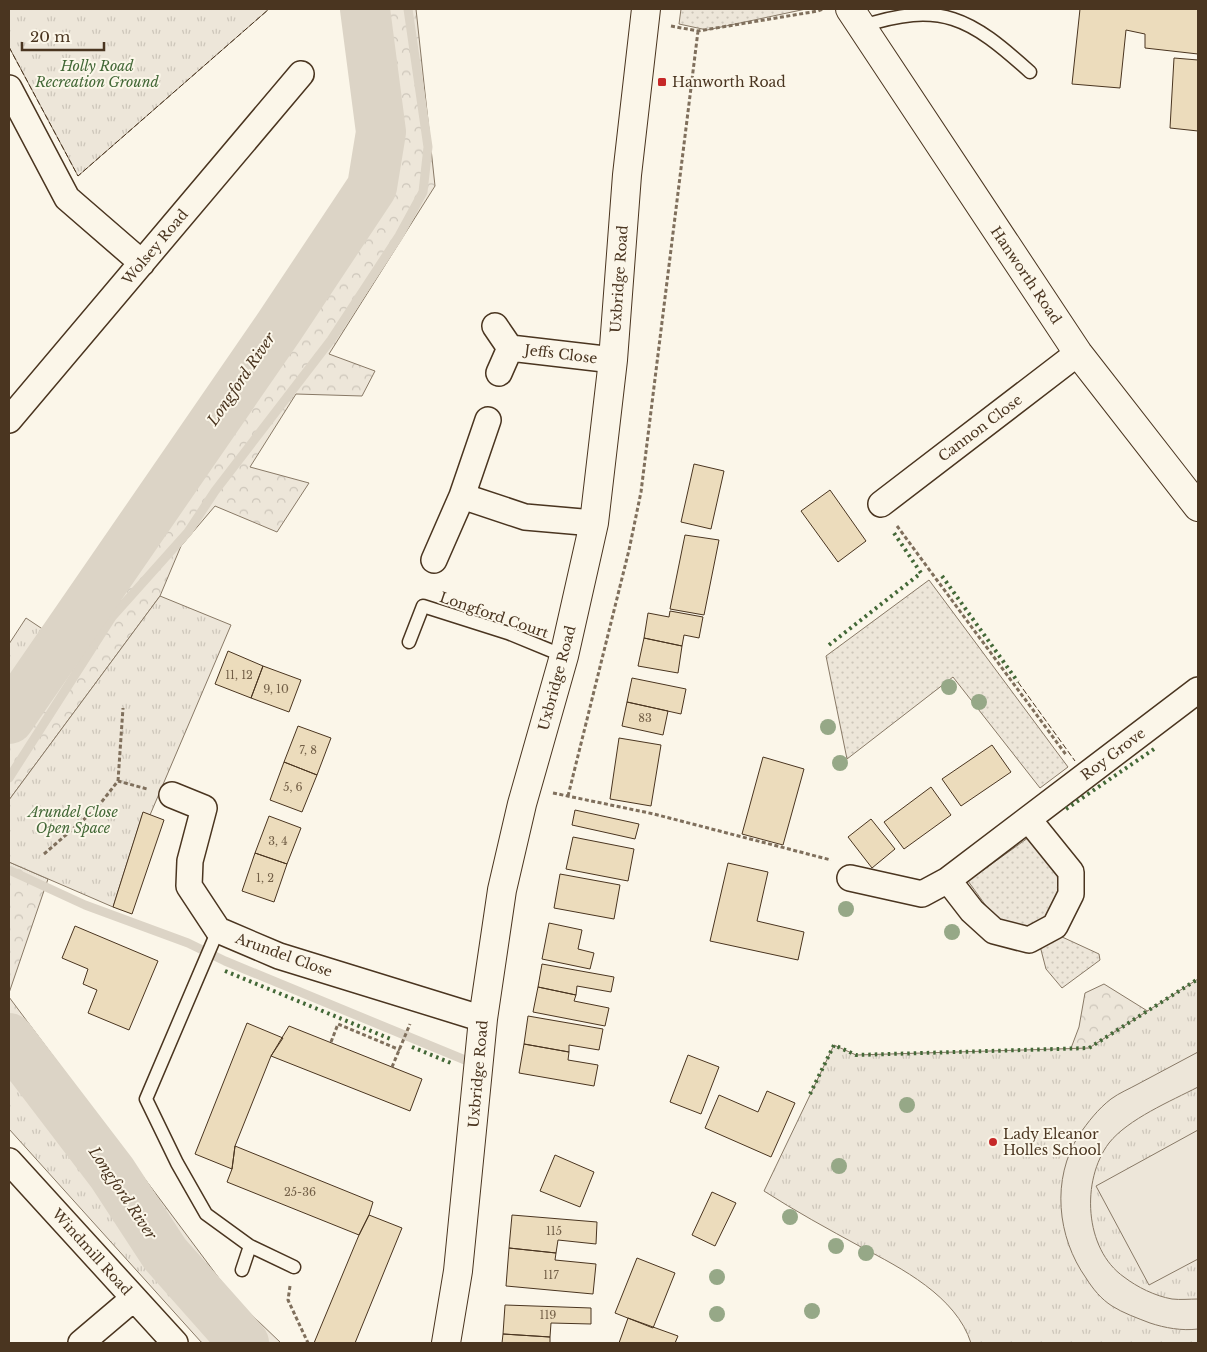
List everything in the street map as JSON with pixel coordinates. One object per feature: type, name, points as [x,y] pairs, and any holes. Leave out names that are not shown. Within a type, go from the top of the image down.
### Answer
[{"type":"main road","name":"Uxbridge Road","points":[[446,1343],[458,1271],[483,1019],[505,880],[522,804],[564,656],[594,523],[613,360],[627,174],[646,12]]},
{"type":"main road","name":"Hanworth Road","points":[[855,18],[1078,352],[1198,507]]},
{"type":"street","name":"Wolsey Road","points":[[9,420],[301,74]]},
{"type":"street","points":[[9,88],[68,198],[142,263]]},
{"type":"street","name":"Jeffs Close","points":[[496,326],[510,348]]},
{"type":"street","name":"Jeffs Close","points":[[510,348],[613,360]]},
{"type":"street","name":"Jeffs Close","points":[[499,373],[510,348]]},
{"type":"street","name":"Cannon Close","points":[[881,504],[1078,352]]},
{"type":"street","points":[[434,560],[462,496],[488,420]]},
{"type":"street","points":[[462,496],[524,517],[594,523]]},
{"type":"street","name":"Roy Grove","points":[[850,878],[922,894],[948,880],[1198,690]]},
{"type":"street","name":"Arundel Close","points":[[172,795],[204,808],[190,861],[189,886],[215,937],[483,1019]]},
{"type":"street","points":[[948,880],[972,911],[994,931],[1029,940],[1055,926],[1071,894],[1071,872],[1029,820]]},
{"type":"street","name":"Windmill Road","points":[[9,1161],[175,1343]]},
{"type":"street","points":[[82,1343],[134,1298]]},
{"type":"lane","points":[[855,18],[880,18],[920,9],[944,10],[966,19],[1030,72]]},
{"type":"lane","name":"Longford Court","points":[[409,642],[423,606],[508,632],[564,656]]},
{"type":"lane","points":[[215,937],[146,1099],[176,1162],[206,1214],[250,1246],[294,1267]]},
{"type":"lane","points":[[242,1270],[250,1246]]},
{"type":"path","points":[[646,12],[662,18],[660,24],[698,31],[823,9]]},
{"type":"path","points":[[568,796],[629,550],[641,492],[698,31]]},
{"type":"path","points":[[881,504],[1082,777]]},
{"type":"path","points":[[44,854],[96,809],[118,781],[123,708]]},
{"type":"path","points":[[118,781],[172,795]]},
{"type":"path","points":[[551,793],[654,814],[827,858],[851,870],[850,878]]},
{"type":"path","points":[[331,1042],[338,1024],[400,1050]]},
{"type":"path","points":[[392,1067],[410,1025]]},
{"type":"path","points":[[294,1267],[288,1300],[308,1343]]},
{"type":"green space","name":"Holly Road Recreation Ground","points":[[9,9],[269,9],[78,176],[9,47]]},
{"type":"green space","points":[[374,9],[416,9],[435,186],[329,354],[375,371],[362,396],[296,394],[250,467],[309,483],[277,532],[215,506],[181,546],[160,596],[9,800],[9,718],[103,597],[112,555],[159,521],[326,275],[327,241],[356,230],[396,154]]},
{"type":"green space","points":[[681,9],[806,9],[707,30],[679,24]]},
{"type":"green space","points":[[929,580],[1068,767],[1040,788],[953,677],[847,759],[826,656]]},
{"type":"green space","name":"Arundel Close Open Space","points":[[160,596],[231,625],[150,815],[143,813],[113,907],[9,862],[9,800]]},
{"type":"green space","points":[[26,618],[47,632],[9,686],[9,644]]},
{"type":"green space","points":[[1032,835],[1061,876],[1060,898],[1047,920],[1026,927],[1000,920],[989,910],[968,881]]},
{"type":"green space","points":[[9,862],[48,879],[9,993]]},
{"type":"green space","points":[[1060,936],[1099,954],[1100,960],[1062,988],[1046,969],[1040,946]]},
{"type":"green space","name":"Lady Eleanor Holles School","points":[[1198,979],[1198,1343],[971,1343],[964,1326],[953,1311],[925,1285],[893,1264],[812,1220],[764,1191],[834,1045],[856,1055],[1089,1048]]},
{"type":"green space","points":[[1104,984],[1162,1020],[1065,1064],[1079,1027],[1085,993]]},
{"type":"green space","points":[[9,997],[233,1297],[281,1343],[251,1343],[171,1249],[130,1191],[9,1031]]},
{"type":"green space","points":[[1198,1052],[1198,1087],[1150,1111],[1117,1134],[1100,1158],[1091,1194],[1094,1232],[1101,1249],[1111,1265],[1140,1288],[1166,1298],[1198,1299],[1198,1329],[1192,1330],[1156,1325],[1125,1313],[1116,1309],[1094,1290],[1076,1262],[1069,1245],[1061,1208],[1061,1189],[1064,1170],[1070,1152],[1079,1135],[1102,1107],[1117,1095]]},
{"type":"green space","points":[[9,1067],[159,1264],[230,1343],[202,1343],[9,1129]]},
{"type":"green space","points":[[1198,1130],[1198,1259],[1149,1285],[1096,1186]]},
{"type":"building","points":[[1080,9],[1198,9],[1198,54],[1145,48],[1145,34],[1126,30],[1120,88],[1072,84]]},
{"type":"building","points":[[1174,58],[1198,60],[1198,131],[1170,128]]},
{"type":"building","points":[[694,464],[724,471],[711,529],[681,522]]},
{"type":"building","points":[[830,490],[866,541],[838,562],[801,511]]},
{"type":"building","points":[[685,535],[719,540],[704,615],[670,609]]},
{"type":"building","points":[[670,611],[703,617],[699,638],[684,635],[682,646],[644,638],[648,613],[669,617]]},
{"type":"building","points":[[644,638],[682,646],[678,673],[638,666]]},
{"type":"building","points":[[228,651],[263,666],[251,698],[215,684]]},
{"type":"building","points":[[263,666],[301,680],[289,712],[251,698]]},
{"type":"building","points":[[632,678],[686,689],[681,714],[627,702]]},
{"type":"building","points":[[627,702],[668,711],[663,735],[622,726]]},
{"type":"building","points":[[298,726],[331,738],[317,775],[284,762]]},
{"type":"building","points":[[619,738],[661,745],[651,806],[610,799]]},
{"type":"building","points":[[992,745],[1011,772],[961,806],[942,779]]},
{"type":"building","points":[[763,757],[804,769],[783,845],[742,834]]},
{"type":"building","points":[[284,762],[317,775],[302,812],[270,800]]},
{"type":"building","points":[[931,787],[951,815],[904,849],[884,822]]},
{"type":"building","points":[[575,810],[639,824],[635,839],[572,825]]},
{"type":"building","points":[[143,812],[164,820],[132,914],[113,907]]},
{"type":"building","points":[[269,816],[301,828],[287,864],[255,853]]},
{"type":"building","points":[[871,819],[895,849],[872,868],[848,837]]},
{"type":"building","points":[[573,837],[634,849],[628,881],[566,869]]},
{"type":"building","points":[[255,853],[287,864],[274,902],[242,891]]},
{"type":"building","points":[[728,863],[768,872],[757,921],[804,932],[798,960],[710,941]]},
{"type":"building","points":[[560,874],[620,885],[614,919],[554,908]]},
{"type":"building","points":[[549,923],[582,930],[578,949],[594,953],[590,969],[542,959]]},
{"type":"building","points":[[75,926],[158,961],[129,1030],[88,1013],[97,990],[83,984],[88,969],[62,958]]},
{"type":"building","points":[[542,964],[614,977],[611,992],[577,986],[576,995],[538,987]]},
{"type":"building","points":[[538,987],[576,995],[574,1001],[609,1008],[605,1026],[533,1012]]},
{"type":"building","points":[[528,1016],[603,1029],[599,1050],[569,1045],[569,1052],[524,1044]]},
{"type":"building","points":[[247,1023],[283,1038],[271,1056],[235,1146],[232,1169],[195,1154]]},
{"type":"building","points":[[289,1026],[422,1079],[410,1111],[271,1056]]},
{"type":"building","points":[[524,1044],[569,1052],[568,1060],[598,1065],[594,1086],[519,1073]]},
{"type":"building","points":[[688,1055],[719,1067],[701,1114],[670,1102]]},
{"type":"building","points":[[767,1091],[795,1103],[771,1157],[705,1128],[719,1095],[758,1112]]},
{"type":"building","points":[[235,1146],[373,1202],[359,1235],[227,1182],[232,1169]]},
{"type":"building","points":[[555,1155],[594,1172],[580,1207],[540,1191]]},
{"type":"building","points":[[712,1192],[736,1203],[715,1246],[692,1235]]},
{"type":"building","points":[[369,1215],[402,1228],[355,1343],[314,1343],[359,1235]]},
{"type":"building","points":[[512,1215],[597,1222],[596,1244],[558,1240],[556,1253],[509,1248]]},
{"type":"building","points":[[509,1248],[556,1253],[555,1260],[596,1264],[593,1294],[506,1286]]},
{"type":"building","points":[[637,1258],[675,1273],[653,1328],[615,1313]]},
{"type":"building","points":[[505,1305],[591,1308],[591,1324],[551,1323],[550,1337],[503,1334]]},
{"type":"building","points":[[628,1318],[678,1336],[675,1343],[619,1343]]},
{"type":"building","points":[[503,1334],[550,1337],[550,1343],[502,1343]]},
{"type":"waterway","name":"Longford River","points":[[9,719],[279,327],[372,187],[381,132],[365,9]]},
{"type":"waterway","points":[[9,778],[112,617],[188,532],[215,491],[331,340],[399,236],[423,192],[428,147],[408,9]]},
{"type":"waterway","points":[[9,870],[85,905],[188,943],[225,961],[465,1060]]},
{"type":"waterway","name":"Longford River","points":[[9,1038],[112,1173],[165,1254],[244,1343]]},
{"type":"hedge","points":[[829,645],[921,573],[894,533]]},
{"type":"hedge","points":[[942,576],[1018,682]]},
{"type":"hedge","points":[[1066,809],[1157,747]]},
{"type":"hedge","points":[[225,971],[393,1040]]},
{"type":"hedge","points":[[810,1094],[834,1045],[856,1055],[1089,1048],[1198,979]]},
{"type":"hedge","points":[[412,1047],[451,1063]]},
{"type":"fence","points":[[9,47],[78,176],[269,9]]},
{"type":"fence","points":[[1018,682],[1075,761]]},
{"type":"place","name":"Hanworth Road","points":[[662,82]]},
{"type":"place","name":"Lady Eleanor Holles School","points":[[993,1142]]}]
